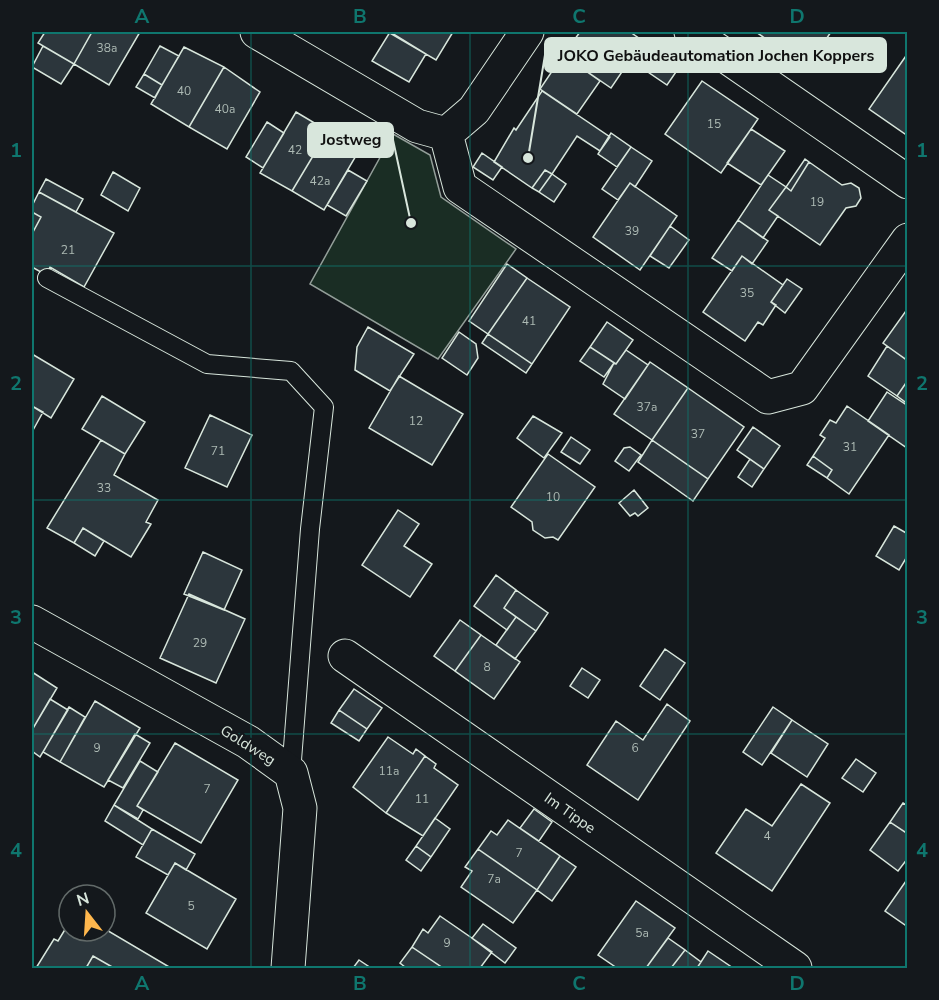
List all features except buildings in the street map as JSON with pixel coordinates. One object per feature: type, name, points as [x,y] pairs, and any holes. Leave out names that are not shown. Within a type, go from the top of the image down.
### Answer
[{"type":"street","points":[[257,32],[417,126],[446,134]]},
{"type":"street","points":[[446,134],[474,110],[527,32]]},
{"type":"street","points":[[691,32],[908,182]]},
{"type":"street","points":[[446,134],[460,187],[768,397],[802,388],[908,240]]},
{"type":"street","name":"Goldweg","points":[[32,622],[248,742],[291,773],[300,808],[288,969]]},
{"type":"street","name":"Im Tippe","points":[[345,656],[795,969]]},
{"type":"lane","points":[[47,278],[207,364],[291,371],[324,407],[309,540],[291,773]]},
{"type":"green space","points":[[393,134],[430,155],[441,197],[516,249],[438,359],[310,284]]},
{"type":"place","name":"JOKO Gebäudeautomation Jochen Koppers","points":[[528,158]]},
{"type":"place","name":"Jostweg","points":[[411,223]]}]
